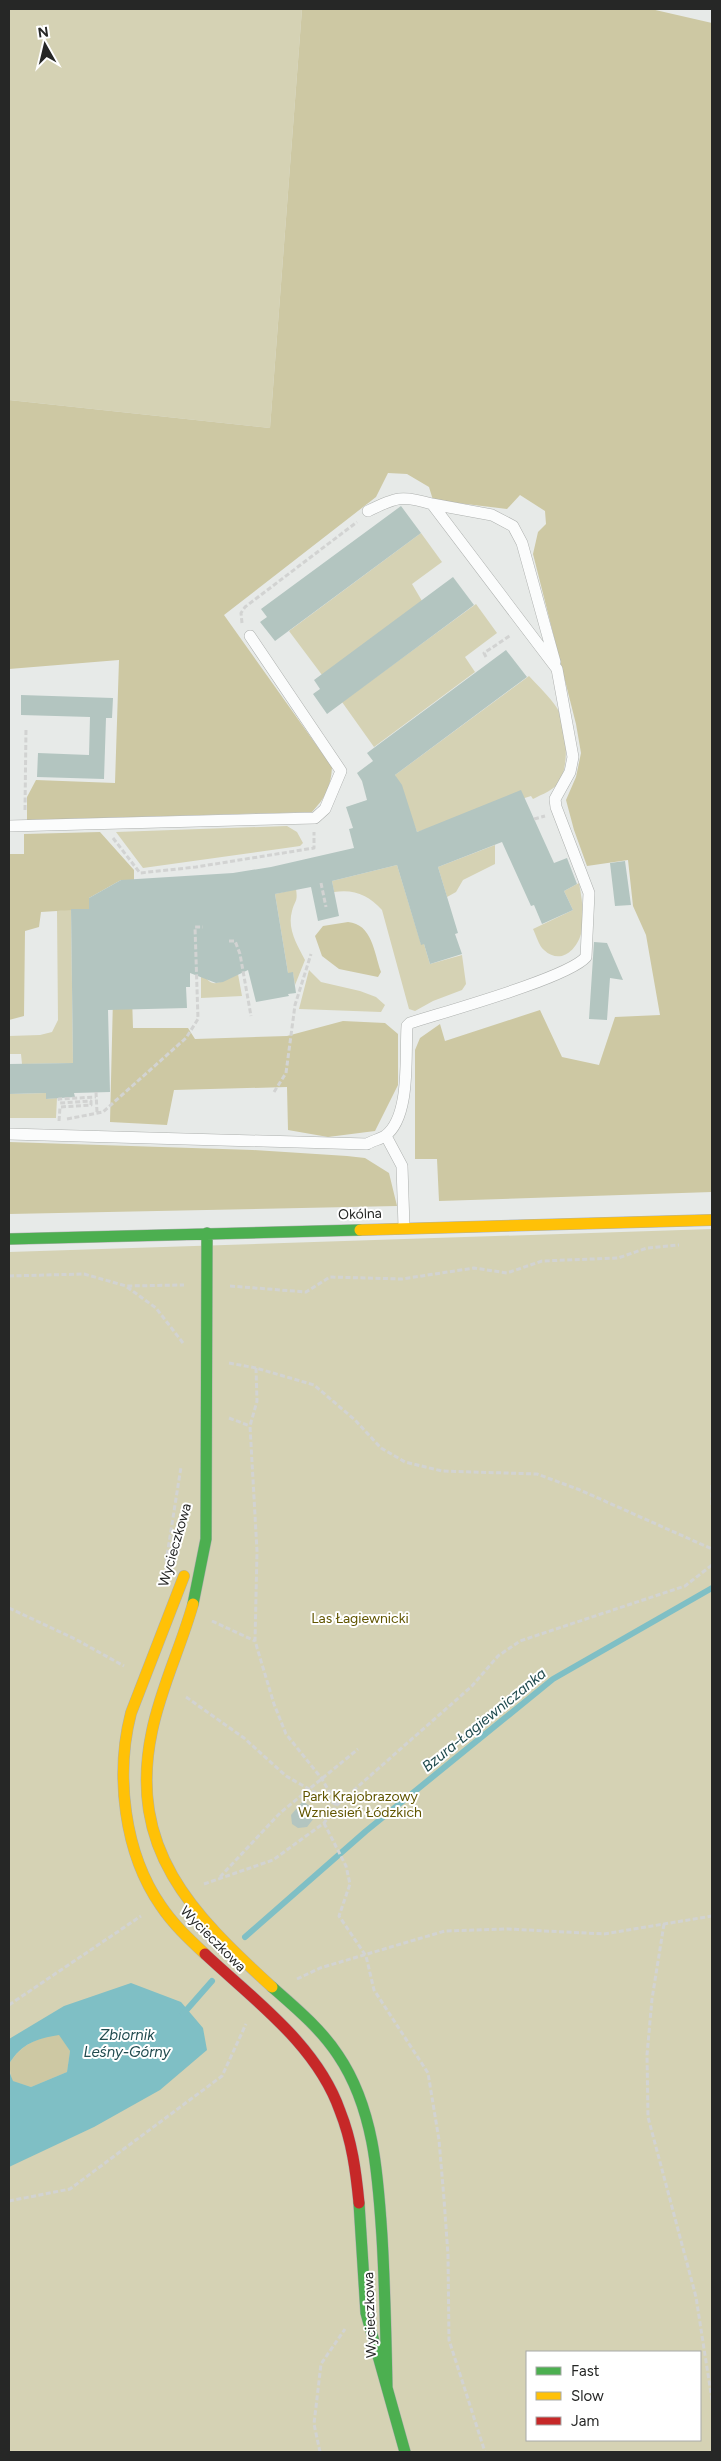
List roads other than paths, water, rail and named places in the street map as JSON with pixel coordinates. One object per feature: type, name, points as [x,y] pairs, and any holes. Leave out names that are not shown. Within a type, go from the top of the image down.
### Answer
[{"type":"street","name":"Okólna","points":[[9,1239],[712,1220]]},
{"type":"street","name":"Wycieczkowa","points":[[207,1233],[206,1539],[200,1580],[151,1727],[147,1763],[148,1798],[153,1831],[164,1863],[179,1892],[217,1936],[314,2026],[339,2057],[359,2097],[372,2138],[378,2178],[385,2301],[387,2388]]},
{"type":"street","name":"Wycieczkowa","points":[[192,1549],[206,1490]]},
{"type":"street","name":"Wycieczkowa","points":[[187,1566],[144,1676],[126,1734],[124,1769],[127,1811],[133,1844],[146,1878],[159,1904],[195,1946],[285,2030],[321,2074],[338,2105],[351,2137],[357,2174],[364,2302],[371,2340],[405,2452]]},
{"type":"lane","points":[[9,1134],[367,1144],[386,1136],[398,1120],[404,1098],[406,1036],[407,1026],[410,1022],[550,977],[579,964],[586,957],[589,893],[555,800],[570,772],[573,757],[556,669],[522,543],[512,526],[492,515],[432,504],[409,497],[392,500],[368,510]]},
{"type":"lane","points":[[432,504],[556,669]]},
{"type":"lane","points":[[9,826],[315,818],[325,809],[340,771],[250,636]]},
{"type":"lane","points":[[386,1136],[402,1166],[404,1227]]},
{"type":"water","name":"Zbiornik Leśny-Górny","points":[[131,1983],[181,2002],[203,2028],[207,2050],[160,2090],[94,2127],[9,2167],[9,2071],[13,2081],[31,2087],[67,2072],[70,2051],[59,2035],[30,2043],[19,2051],[9,2064],[9,2039],[64,2006]]},
{"type":"waterway","name":"Bzura-Łagiewniczanka","points":[[245,1937],[366,1831],[553,1679],[712,1588]]},
{"type":"waterway","name":"Bzura-Łagiewniczanka","points":[[183,2014],[212,1981]]},
{"type":"park label","name":"Las Łagiewnicki","points":[[360,1618]]},
{"type":"park label","name":"Park Krajobrazowy Wzniesień Łódzkich","points":[[360,1804]]}]
